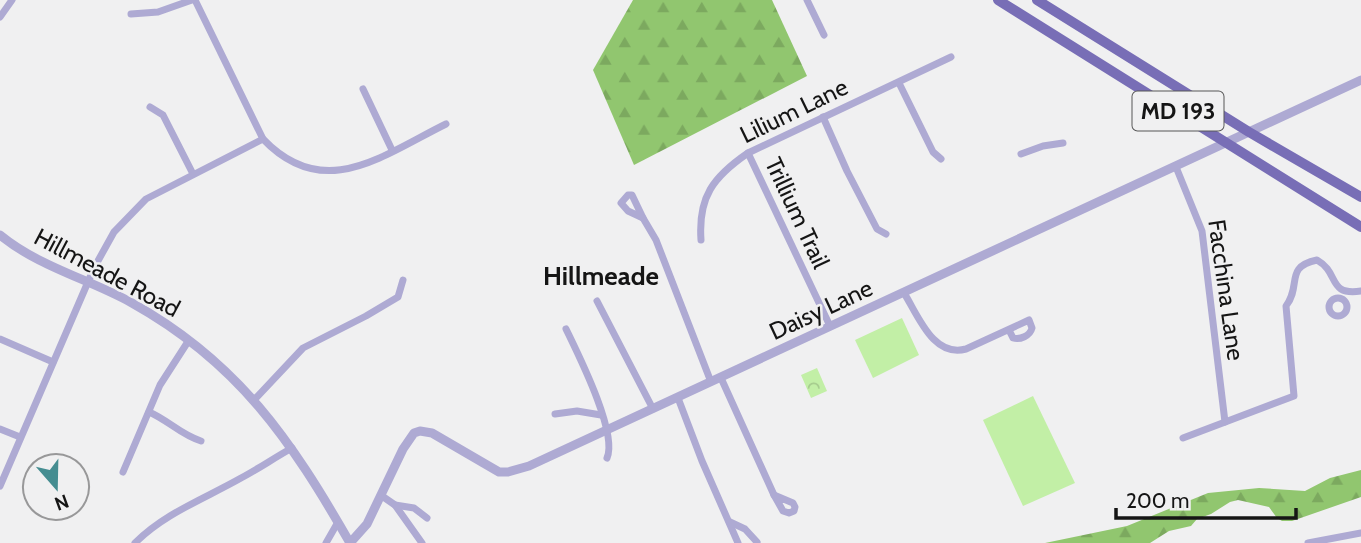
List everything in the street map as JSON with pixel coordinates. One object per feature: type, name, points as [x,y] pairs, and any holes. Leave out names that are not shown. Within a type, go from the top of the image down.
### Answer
[{"type":"main road","name":"MD 193","points":[[998,0],[1229,143],[1270,172],[1361,226]]},
{"type":"main road","name":"MD 193","points":[[1037,0],[1249,132],[1361,197]]},
{"type":"street","points":[[0,17],[12,0]]},
{"type":"street","points":[[131,14],[158,12],[194,0],[264,139],[292,162],[323,171],[350,169],[446,124]]},
{"type":"street","points":[[807,0],[824,35]]},
{"type":"street","name":"Lilium Lane","points":[[701,240],[700,222],[705,196],[718,177],[748,153],[951,57]]},
{"type":"street","name":"Daisy Lane","points":[[350,543],[361,533],[382,496],[410,437],[420,431],[432,433],[499,472],[505,473],[529,466],[1361,80]]},
{"type":"street","points":[[899,83],[933,152],[941,159]]},
{"type":"street","points":[[363,89],[392,150]]},
{"type":"street","points":[[150,107],[163,115],[193,174]]},
{"type":"street","points":[[822,117],[877,229],[886,234]]},
{"type":"street","points":[[0,486],[108,241],[131,212],[146,199],[264,139]]},
{"type":"street","points":[[1020,154],[1063,143]]},
{"type":"street","name":"Trillium Trail","points":[[748,153],[830,326]]},
{"type":"street","name":"Facchina Lane","points":[[1176,167],[1202,232],[1225,422]]},
{"type":"street","points":[[643,218],[656,240],[711,382]]},
{"type":"street","name":"Hillmeade Road","points":[[0,235],[37,260],[143,309],[189,340],[227,371],[292,448],[350,543]]},
{"type":"street","points":[[1183,438],[1294,396],[1286,306],[1292,298],[1295,272],[1299,267],[1317,260],[1326,261],[1342,295],[1361,291]]},
{"type":"street","points":[[254,400],[303,348],[366,316],[398,296],[403,280]]},
{"type":"street","points":[[904,293],[932,337],[939,346],[948,350],[966,349],[1009,330]]},
{"type":"street","points":[[597,301],[653,409]]},
{"type":"street","points":[[566,329],[593,387],[606,430],[610,453],[607,458]]},
{"type":"street","points":[[0,339],[53,362]]},
{"type":"street","points":[[123,472],[160,385],[189,340]]},
{"type":"street","points":[[721,377],[774,495]]},
{"type":"street","points":[[678,398],[738,541],[746,537],[746,529]]},
{"type":"street","points":[[555,414],[577,411],[601,415]]},
{"type":"street","points":[[149,412],[161,417],[188,437],[201,441]]},
{"type":"street","points":[[0,429],[20,438]]},
{"type":"street","points":[[135,543],[153,527],[194,501],[242,478],[292,448]]},
{"type":"street","points":[[382,496],[395,505],[422,543]]},
{"type":"street","points":[[395,505],[414,508],[427,518]]},
{"type":"street","points":[[728,521],[746,529],[757,541]]},
{"type":"street","points":[[326,543],[338,522]]},
{"type":"street","points":[[1308,543],[1361,533]]},
{"type":"green space","points":[[633,0],[772,0],[807,76],[634,165],[593,70]]},
{"type":"green space","points":[[902,318],[919,355],[873,378],[855,340]]},
{"type":"green space","points":[[817,368],[827,391],[811,398],[801,375]]},
{"type":"green space","points":[[1033,396],[1075,483],[1023,506],[983,420]]},
{"type":"green space","points":[[1361,470],[1361,497],[1292,521],[1277,518],[1269,507],[1238,500],[1197,519],[1191,526],[1169,531],[1150,543],[1045,543],[1127,526],[1208,493],[1259,488],[1305,491],[1330,478]]},
{"type":"district","name":"Hillmeade","points":[[601,276]]}]
